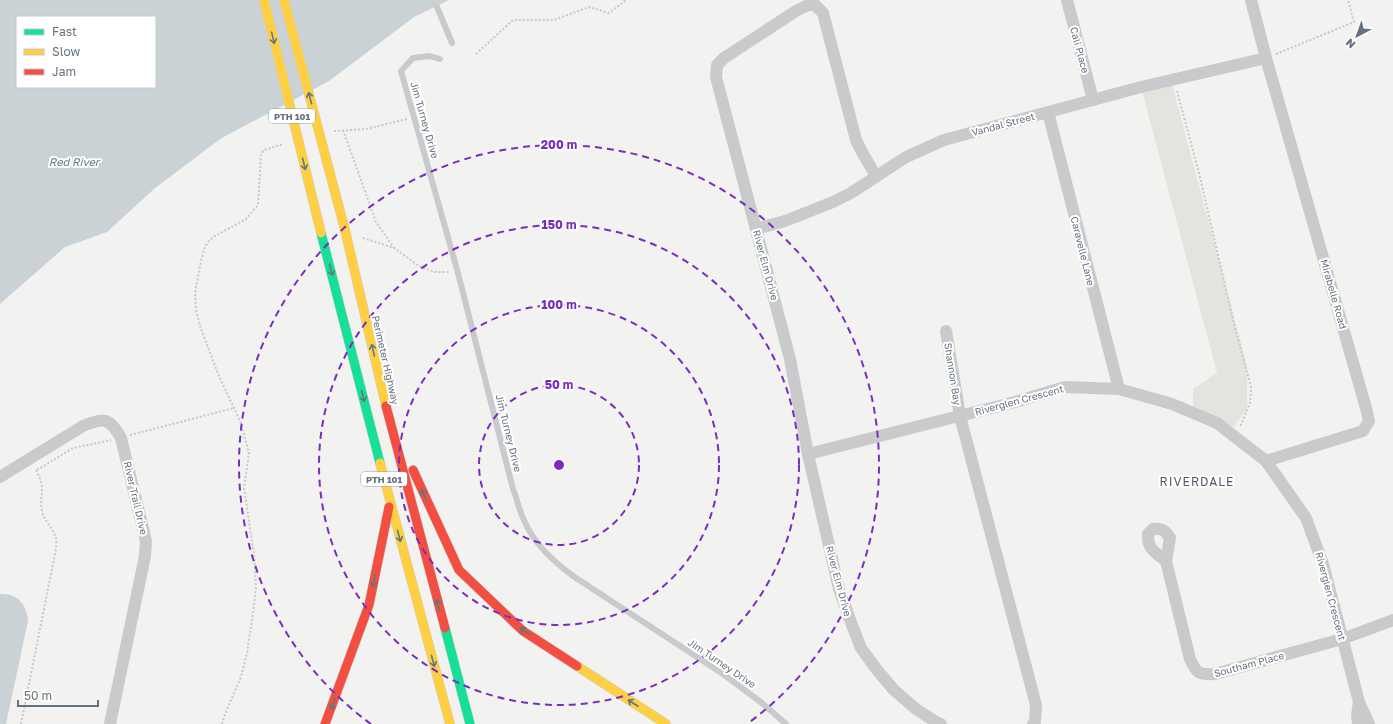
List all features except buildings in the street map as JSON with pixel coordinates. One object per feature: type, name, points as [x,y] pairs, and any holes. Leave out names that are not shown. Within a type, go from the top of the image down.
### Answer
[{"type":"highway","name":"PTH 101","points":[[264,0],[321,233],[390,501],[450,724]]},
{"type":"highway","name":"Perimeter Highway","points":[[284,0],[345,230],[388,415],[470,724]]},
{"type":"highway","points":[[388,415],[459,570],[523,631],[666,724]]},
{"type":"highway","points":[[325,724],[369,605],[390,501]]},
{"type":"street","name":"Cali Place","points":[[1067,0],[1093,100]]},
{"type":"street","name":"Mirabelle Road","points":[[1251,0],[1266,58],[1369,421],[1363,431],[1266,461]]},
{"type":"street","name":"River Elm Drive","points":[[876,176],[856,140],[823,14],[815,5],[808,5],[796,11],[724,58],[717,65],[716,76],[790,359],[808,454],[839,589],[861,648],[877,670],[894,690],[916,709],[941,724]]},
{"type":"street","name":"Vandal Street","points":[[756,229],[785,221],[833,202],[851,193],[906,157],[944,140],[1093,100],[1266,58]]},
{"type":"street","name":"Caravelle Lane","points":[[1048,112],[1119,389]]},
{"type":"street","name":"Shannon Bay","points":[[946,331],[960,416]]},
{"type":"street","name":"Riverglen Crescent","points":[[808,454],[1015,402],[1065,386],[1119,389],[1172,404],[1216,423],[1266,461],[1306,518],[1324,564],[1359,702],[1369,724]]},
{"type":"street","points":[[960,416],[1036,705],[1035,722],[1033,724]]},
{"type":"street","name":"River Trail Drive","points":[[0,478],[83,426],[94,421],[104,420],[111,423],[121,438],[146,541],[145,556],[110,724]]},
{"type":"street","name":"Southam Place","points":[[1166,561],[1190,659],[1194,668],[1204,674],[1215,674],[1342,638],[1393,620]]},
{"type":"street","name":"Riverglen Crescent","points":[[1358,724],[1357,715],[1359,702]]},
{"type":"lane","points":[[437,7],[452,43]]},
{"type":"lane","name":"Jim Turney Drive","points":[[440,59],[430,56],[413,58],[401,71],[458,273],[513,489],[524,520],[540,547],[555,563],[723,674],[762,703],[786,724]]},
{"type":"path","points":[[476,54],[513,20],[554,20],[589,7],[609,13],[626,0]]},
{"type":"path","points":[[1266,58],[1354,22],[1348,0]]},
{"type":"path","points":[[1174,80],[1199,173],[1234,324],[1251,387],[1250,403],[1239,427],[1233,436]]},
{"type":"path","points":[[331,132],[366,129],[414,118]]},
{"type":"path","points":[[343,130],[376,222],[394,248]]},
{"type":"path","points":[[222,724],[241,677],[254,613],[256,587],[254,555],[244,486],[249,453],[240,421],[218,374],[201,329],[196,310],[196,293],[201,261],[205,247],[209,241],[246,219],[258,205],[261,154],[264,150],[288,143]]},
{"type":"path","points":[[360,237],[394,248],[419,266],[434,272],[458,273]]},
{"type":"path","points":[[36,470],[73,448],[121,438],[234,408]]},
{"type":"path","points":[[21,724],[55,554],[56,539],[52,529],[44,518],[40,503],[42,490],[41,482],[36,470],[29,460]]},
{"type":"shaded area","points":[[1172,84],[1247,366],[1247,408],[1234,427],[1193,408],[1193,389],[1217,373],[1141,87]]},
{"type":"water","name":"Red River","points":[[0,0],[449,0],[414,17],[329,81],[220,139],[154,189],[107,232],[65,247],[0,304]]},
{"type":"water","points":[[0,594],[6,594],[17,598],[26,610],[28,621],[6,724],[0,724]]},
{"type":"traffic: fast","points":[[321,233],[380,463]]},
{"type":"traffic: fast","points":[[445,628],[470,724]]},
{"type":"traffic: slow","points":[[264,0],[321,233]]},
{"type":"traffic: slow","points":[[284,0],[345,230]]},
{"type":"traffic: slow","points":[[345,230],[386,406]]},
{"type":"traffic: slow","points":[[380,463],[450,724]]},
{"type":"traffic: slow","points":[[577,666],[666,724]]},
{"type":"traffic: jam","points":[[386,406],[445,628]]},
{"type":"traffic: jam","points":[[413,470],[459,570],[523,631],[577,666]]},
{"type":"traffic: jam","points":[[325,724],[369,605],[389,507]]},
{"type":"district","name":"RIVERDALE","points":[[1197,481]]}]
